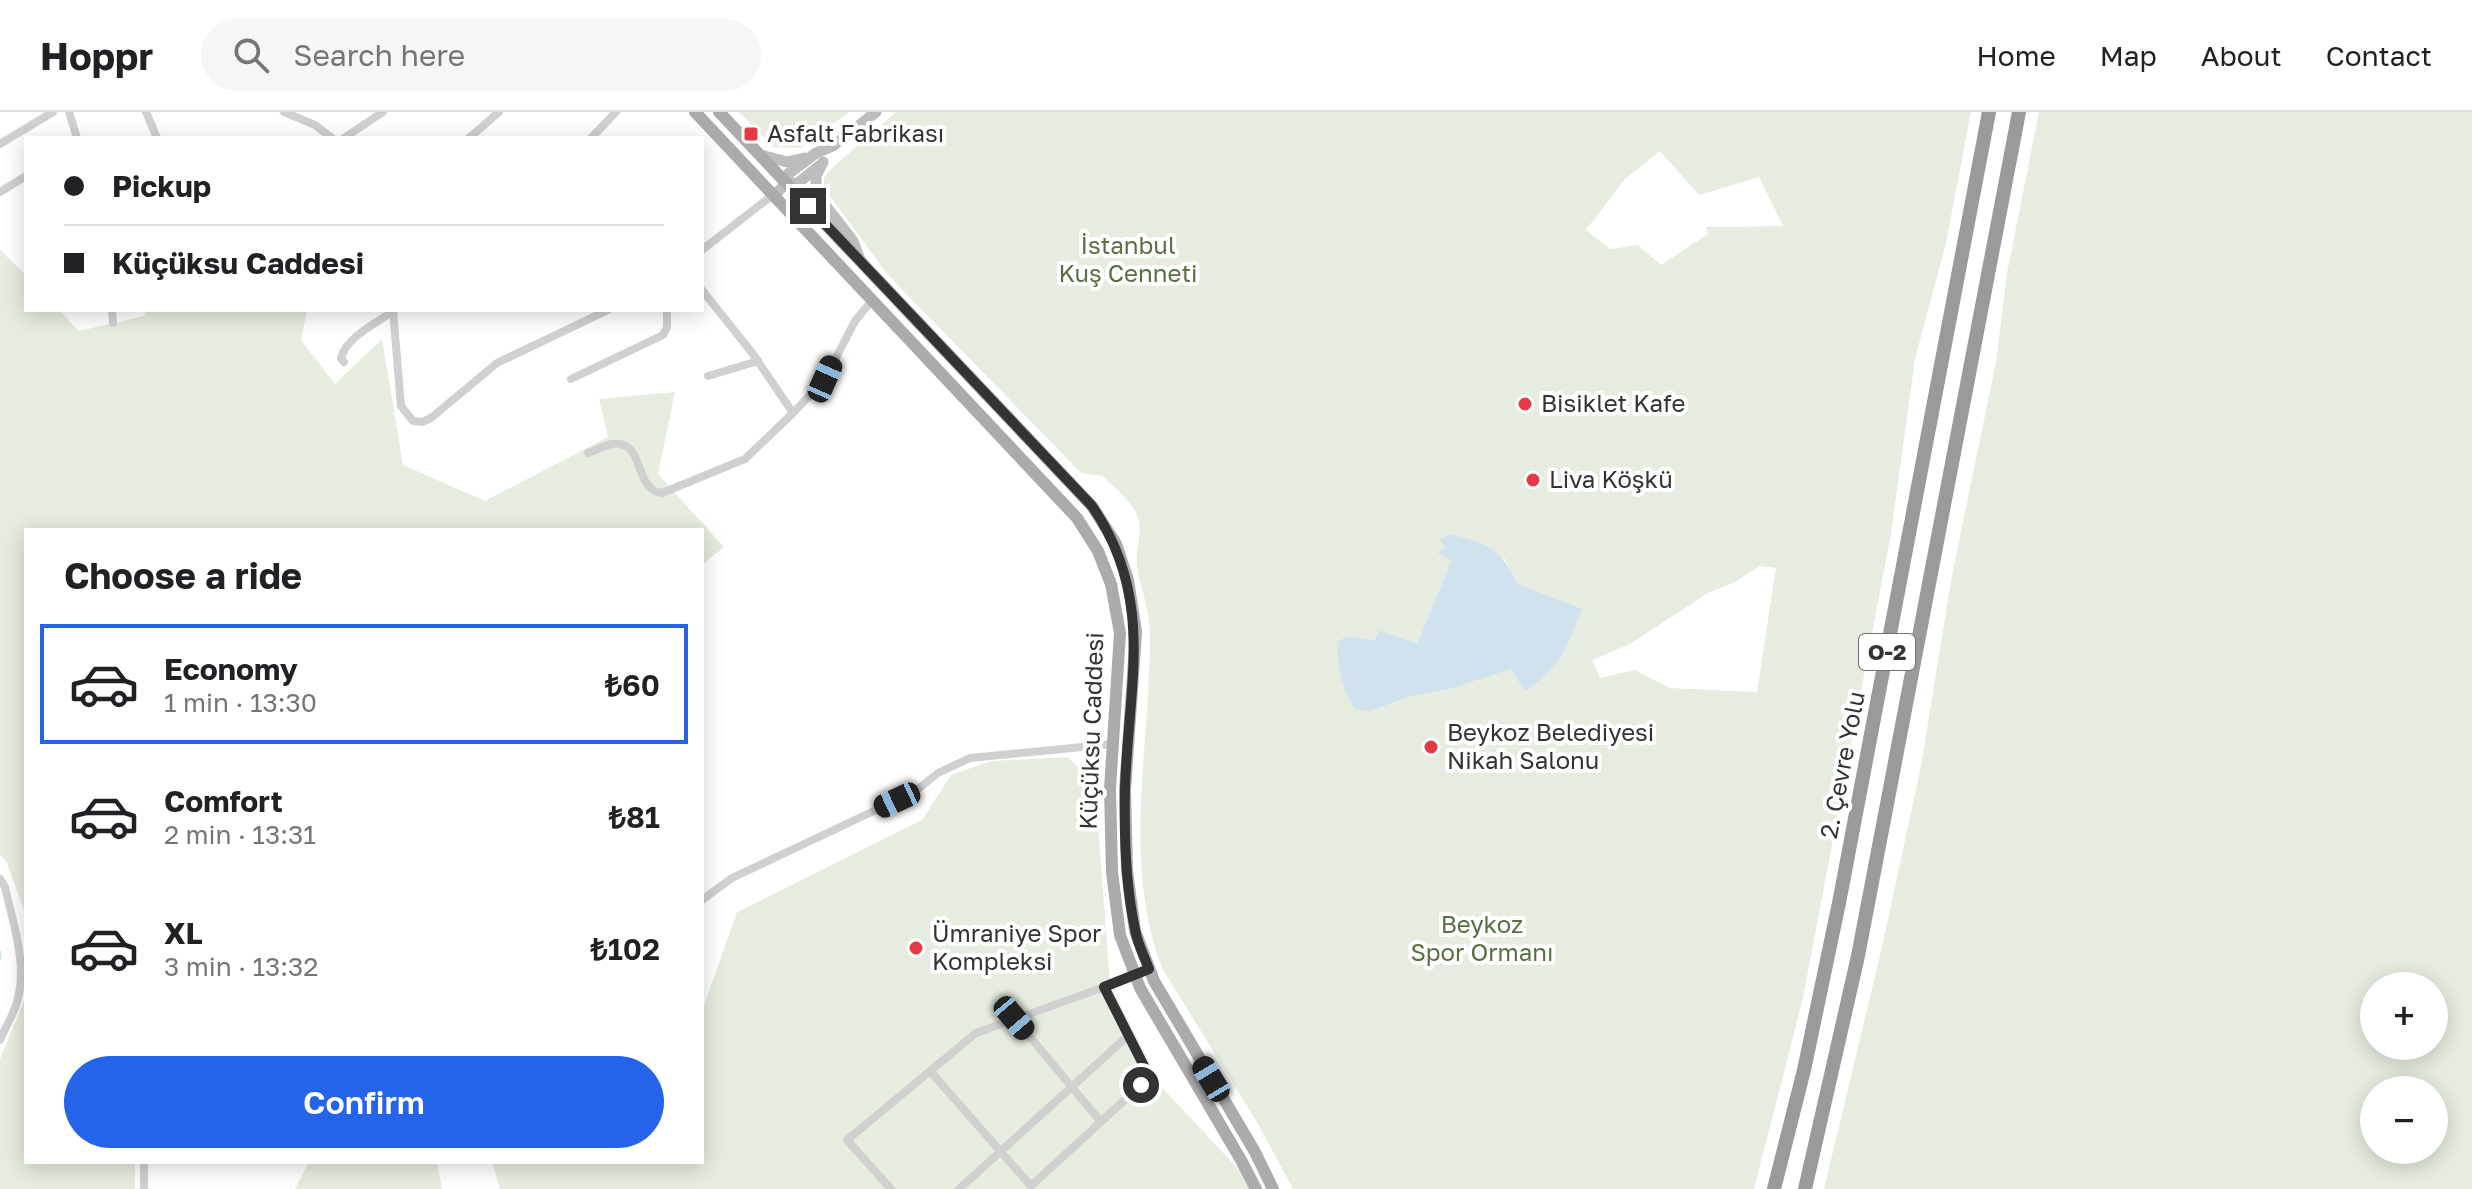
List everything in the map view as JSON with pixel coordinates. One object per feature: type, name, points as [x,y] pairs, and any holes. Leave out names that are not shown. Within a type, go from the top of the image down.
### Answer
[{"type":"highway","name":"2. Çevre Yolu","points":[[1774,1189],[1804,1070],[1839,903],[1989,112]]},
{"type":"highway","name":"O-2","points":[[1805,1189],[1858,956],[2019,112]]},
{"type":"main road","name":"Küçüksu Caddesi","points":[[695,112],[916,344],[1083,527],[1098,551],[1111,584],[1120,633],[1110,789],[1112,872],[1120,935],[1140,988],[1256,1189]]},
{"type":"main road","name":"Küçüksu Caddesi","points":[[719,112],[1084,498],[1116,544],[1128,580],[1136,632],[1125,790],[1127,871],[1135,931],[1149,969],[1255,1152],[1273,1189]]},
{"type":"main road","points":[[720,136],[733,139],[775,183],[786,184]]},
{"type":"main road","points":[[916,344],[928,335]]},
{"type":"main road","points":[[1119,655],[1134,656]]},
{"type":"main road","points":[[1113,744],[1128,744]]},
{"type":"main road","points":[[1135,976],[1149,969]]},
{"type":"street","points":[[0,144],[53,112]]},
{"type":"street","points":[[69,112],[76,136]]},
{"type":"street","points":[[146,112],[156,136]]},
{"type":"street","points":[[284,112],[315,125],[329,136]]},
{"type":"street","points":[[347,136],[383,112]]},
{"type":"street","points":[[471,136],[499,112]]},
{"type":"street","points":[[593,136],[616,112]]},
{"type":"street","points":[[704,248],[775,194],[786,184],[788,174],[819,158],[876,112]]},
{"type":"street","points":[[760,155],[772,160],[795,162],[819,158]]},
{"type":"street","points":[[819,158],[816,190],[853,241],[862,265]]},
{"type":"street","points":[[0,192],[24,177]]},
{"type":"street","points":[[704,293],[758,361],[793,413]]},
{"type":"street","points":[[588,453],[612,443],[626,445],[634,452],[643,479],[655,492],[662,493],[745,459],[825,379],[855,321],[873,299]]},
{"type":"street","points":[[112,312],[113,323]]},
{"type":"street","points":[[344,362],[342,352],[349,344],[393,312]]},
{"type":"street","points":[[394,312],[401,406],[413,421],[422,422],[497,363],[604,312]]},
{"type":"street","points":[[571,379],[663,335],[667,327],[667,312]]},
{"type":"street","points":[[708,376],[758,361]]},
{"type":"street","points":[[704,899],[732,878],[897,800],[938,773],[970,758],[1113,744]]},
{"type":"street","points":[[0,879],[5,887],[19,949],[21,979],[16,1005],[0,1040]]},
{"type":"street","points":[[891,1189],[847,1140],[976,1033],[1135,976]]},
{"type":"street","points":[[930,1071],[1031,1186],[1141,1085],[1146,1070],[1104,987]]},
{"type":"street","points":[[1014,1018],[1101,1122]]},
{"type":"street","points":[[959,1189],[1129,1035]]},
{"type":"street","points":[[144,1164],[144,1189]]},
{"type":"green space","points":[[739,112],[849,112],[801,148],[774,147]]},
{"type":"green space","name":"Beykoz Spor Ormanı","points":[[896,112],[1971,112],[1946,243],[1915,359],[1891,533],[1803,998],[1754,1189],[1293,1189],[1257,1122],[1162,968],[1151,932],[1144,896],[1140,822],[1150,635],[1137,566],[1138,517],[1127,500],[1103,476],[1081,473],[888,275],[824,188],[824,178]],"holes":[[[1660,151],[1699,195],[1759,177],[1783,226],[1706,227],[1708,234],[1661,265],[1638,245],[1610,249],[1586,230],[1625,179]],[[1446,549],[1505,559],[1517,584],[1511,669],[1450,689],[1408,697],[1371,711],[1347,636],[1375,640],[1379,630],[1417,644],[1451,561]],[[1760,566],[1776,568],[1757,692],[1670,688],[1635,670],[1600,678],[1592,660],[1630,644],[1708,593],[1735,582]]]},
{"type":"green space","points":[[2039,112],[2472,112],[2472,1189],[1824,1189],[1882,947],[1921,766],[1952,575],[1996,362],[2007,273]]},
{"type":"green space","points":[[0,250],[24,273],[24,312],[61,312],[79,331],[144,316],[145,312],[307,312],[301,340],[335,384],[382,339],[403,465],[485,501],[608,437],[599,399],[675,392],[658,474],[724,547],[704,563],[704,528],[24,528],[24,910],[6,861],[0,855]]},
{"type":"green space","name":"Ümraniye Spor Kompleksi","points":[[1068,757],[1095,786],[1110,984],[1152,1068],[1147,1083],[1158,1083],[1242,1173],[1250,1189],[500,1189],[493,1164],[704,1164],[704,1005],[737,912],[922,820],[951,775],[991,761]]},
{"type":"green space","points":[[24,1001],[24,1164],[135,1164],[135,1189],[0,1189],[0,1059]]},
{"type":"green space","points":[[308,1164],[437,1164],[442,1189],[295,1189]]},
{"type":"water","points":[[1450,534],[1492,549],[1506,563],[1517,584],[1582,609],[1567,646],[1547,674],[1525,691],[1511,669],[1450,689],[1408,697],[1371,711],[1355,709],[1341,677],[1338,642],[1347,636],[1375,640],[1379,630],[1417,644],[1451,561],[1437,552],[1446,548],[1440,540]]},
{"type":"waterway","points":[[0,952],[0,958]]},
{"type":"place","name":"Asfalt Fabrikası","points":[[751,134]]},
{"type":"place","name":"Bisiklet Kafe","points":[[1525,404]]},
{"type":"place","name":"Liva Köşkü","points":[[1533,480]]},
{"type":"place","name":"Beykoz Belediyesi Nikah Salonu","points":[[1431,747]]},
{"type":"place","name":"Ümraniye Spor Kompleksi","points":[[916,948]]},
{"type":"route","points":[[808,206],[1092,506],[1116,544],[1128,580],[1136,632],[1125,790],[1127,871],[1135,931],[1149,969],[1104,987],[1146,1070],[1141,1085]]},
{"type":"park label","name":"İstanbul Kuş Cenneti","points":[[1128,260]]}]
